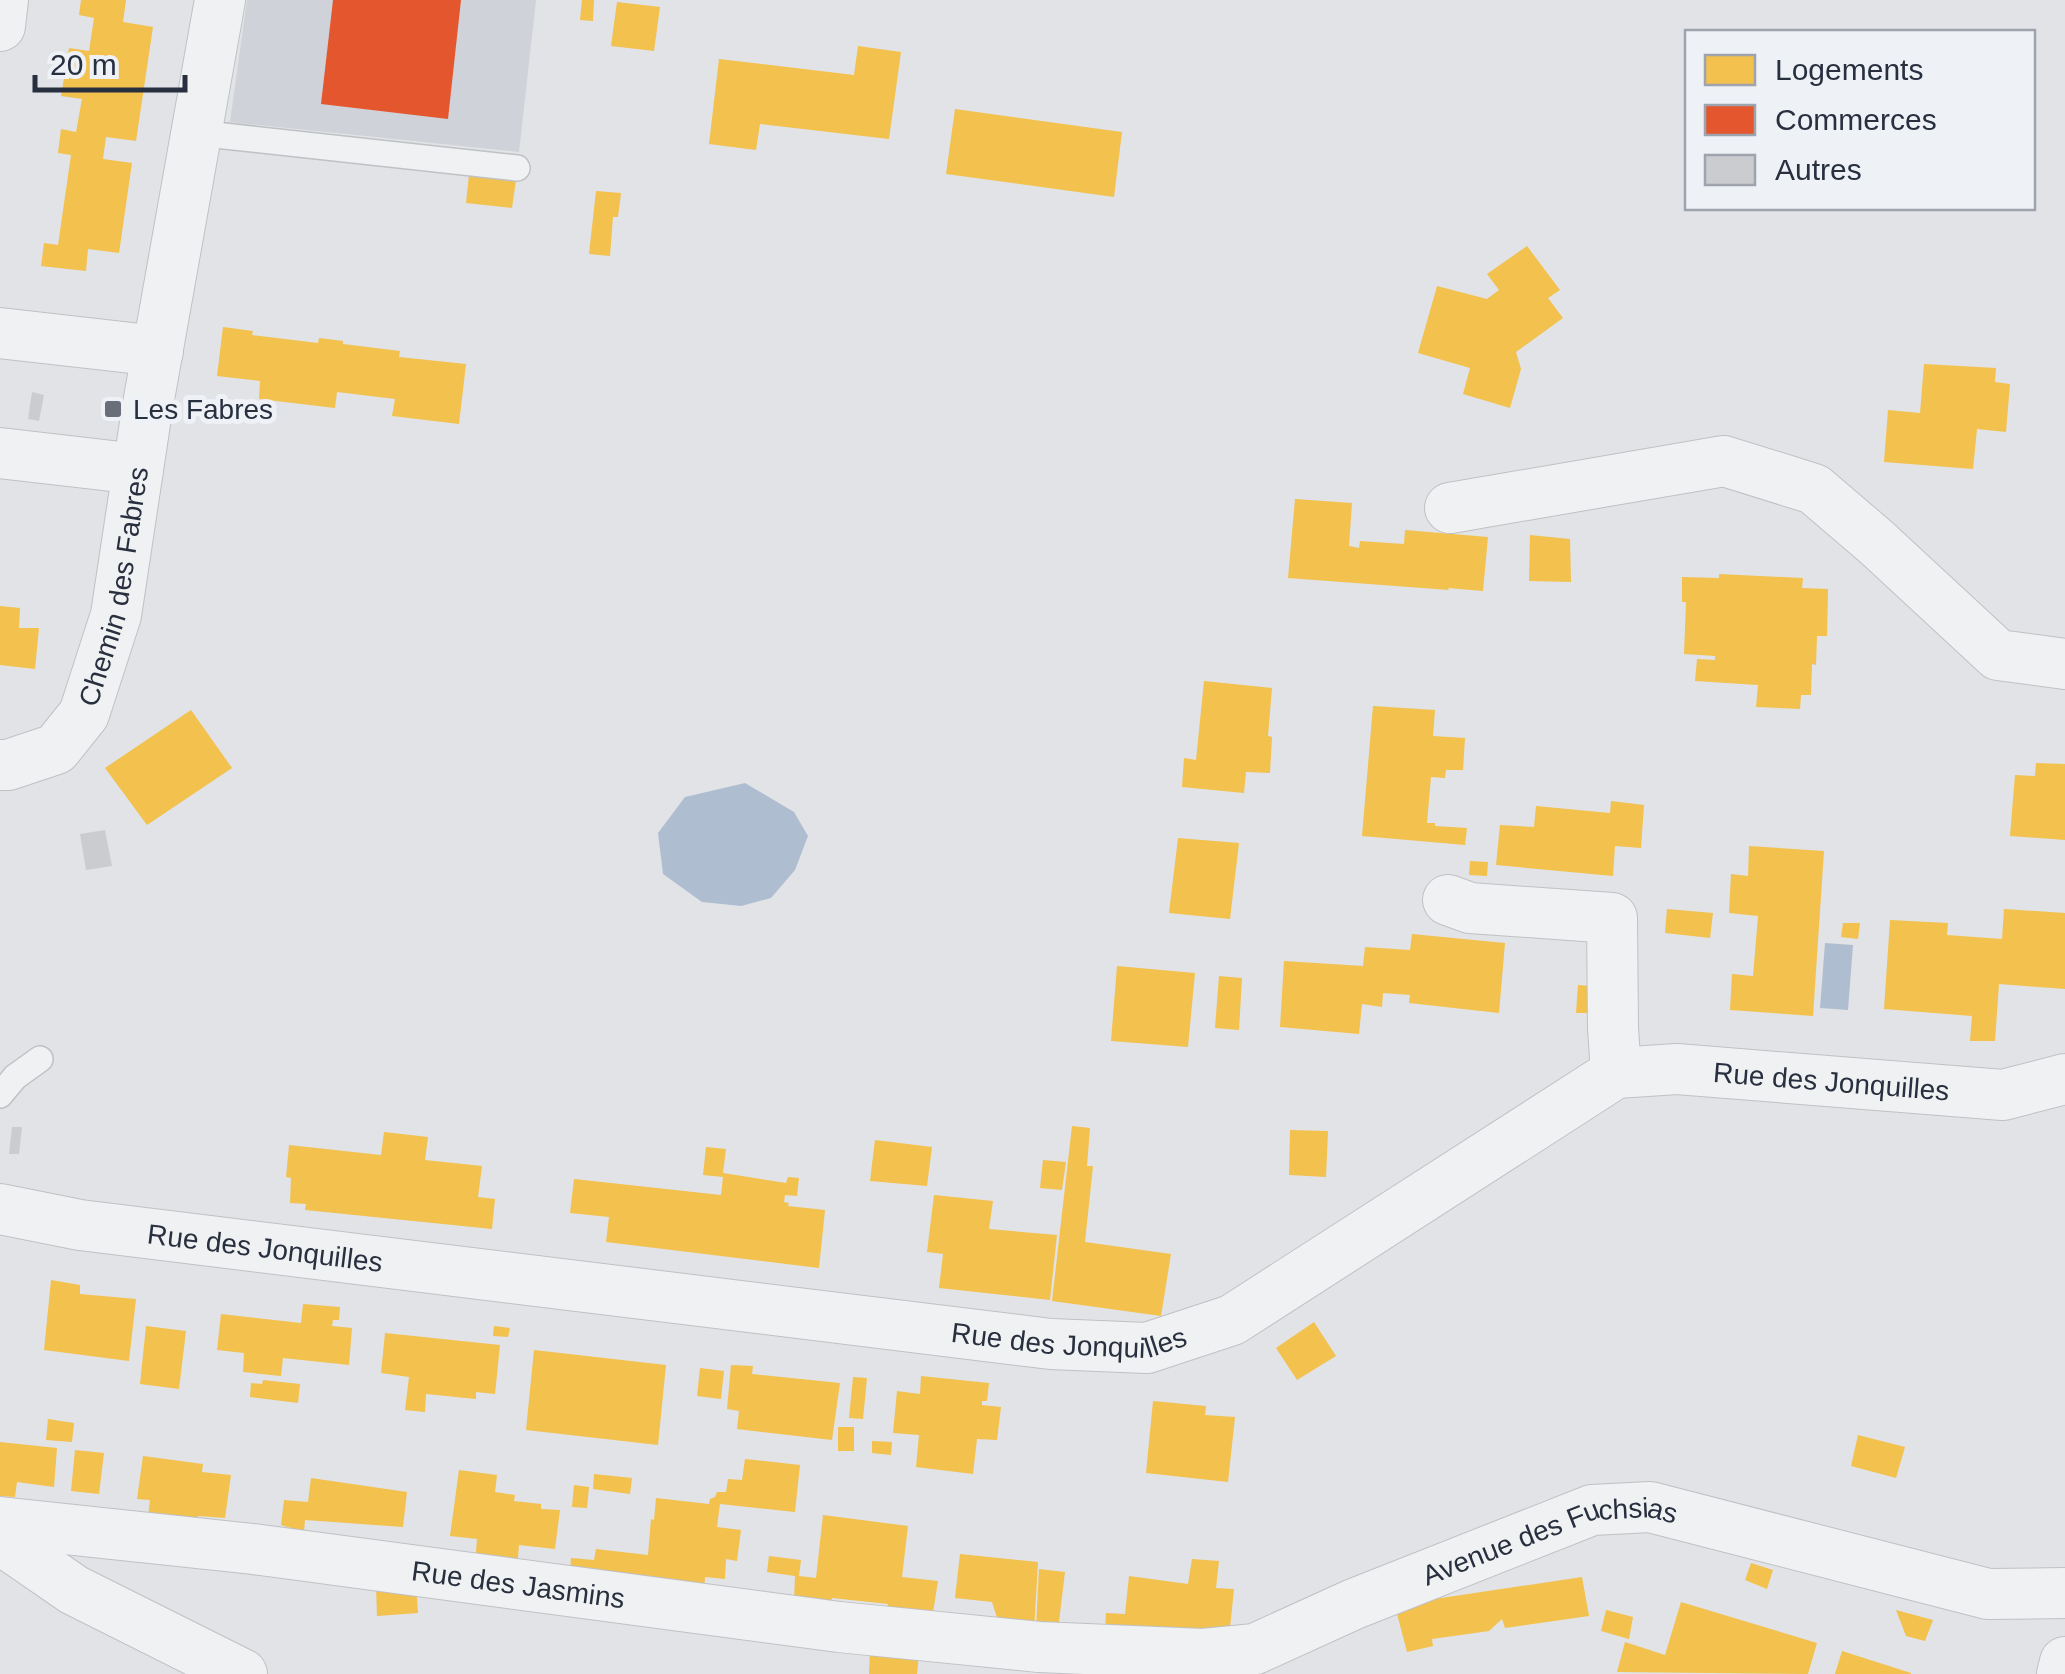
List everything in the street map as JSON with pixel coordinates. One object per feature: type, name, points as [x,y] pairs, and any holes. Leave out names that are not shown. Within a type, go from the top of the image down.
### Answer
[{"type":"street","points":[[0,26],[3,0]]},
{"type":"street","name":"Chemin des Fabres","points":[[0,764],[56,750],[84,714],[116,615],[220,0]]},
{"type":"street","points":[[0,333],[158,351]]},
{"type":"street","points":[[0,453],[138,469]]},
{"type":"street","points":[[1450,508],[1724,461],[1814,489],[1998,656],[2065,664]]},
{"type":"street","points":[[1448,900],[1470,908],[1612,918],[1616,1073]]},
{"type":"street","name":"Rue des Jonquilles","points":[[0,1210],[80,1225],[1051,1344],[1147,1348],[1232,1320],[1616,1073],[1677,1068],[2002,1094],[2065,1079]]},
{"type":"street","name":"Avenue des Fuchsias","points":[[1039,1647],[1203,1654],[1255,1649],[1354,1604],[1592,1510],[1650,1507],[1988,1594],[2065,1593]]},
{"type":"street","name":"Rue des Jasmins","points":[[0,1522],[253,1549],[839,1627],[1039,1647]]},
{"type":"street","points":[[0,1540],[74,1590],[242,1674]]},
{"type":"street","points":[[2062,1674],[2065,1662]]},
{"type":"lane","points":[[197,133],[517,168]]},
{"type":"lane","points":[[0,1095],[15,1077],[40,1060]]},
{"type":"shaded area","points":[[247,0],[536,0],[519,152],[230,122]]},
{"type":"water","points":[[745,783],[794,812],[808,836],[795,870],[771,898],[741,906],[702,902],[663,874],[658,833],[685,797]]},
{"type":"water","points":[[1825,943],[1853,945],[1848,1010],[1820,1008]]},
{"type":"building: Logements","points":[[81,0],[126,0],[123,22],[153,27],[136,141],[106,137],[103,159],[132,163],[119,253],[88,249],[86,271],[41,266],[44,243],[58,245],[71,155],[58,153],[61,129],[76,132],[82,99],[61,96],[69,48],[89,51],[94,18],[79,15]]},
{"type":"building: Logements","points":[[582,0],[594,0],[593,21],[580,20]]},
{"type":"building: Logements","points":[[617,2],[660,7],[654,51],[611,46]]},
{"type":"building: Logements","points":[[858,46],[901,52],[889,139],[760,124],[756,150],[709,144],[719,59],[854,75]]},
{"type":"building: Logements","points":[[955,109],[1122,132],[1114,197],[946,174]]},
{"type":"building: Logements","points":[[469,175],[516,180],[512,208],[466,203]]},
{"type":"building: Logements","points":[[596,191],[621,193],[618,217],[613,217],[610,256],[589,254]]},
{"type":"building: Logements","points":[[1527,246],[1560,290],[1548,298],[1563,318],[1516,352],[1521,369],[1510,408],[1463,394],[1470,368],[1418,353],[1437,286],[1487,299],[1499,290],[1487,274]]},
{"type":"building: Logements","points":[[223,327],[253,331],[252,335],[318,343],[319,338],[343,341],[400,351],[399,357],[466,364],[459,424],[392,416],[395,399],[337,392],[335,408],[259,399],[260,381],[217,376]]},
{"type":"building: Logements","points":[[1924,364],[1996,368],[1995,382],[2010,384],[2006,432],[1977,429],[1973,469],[1884,462],[1888,410],[1920,413]]},
{"type":"building: Logements","points":[[1295,499],[1352,503],[1349,546],[1359,548],[1360,541],[1404,544],[1405,530],[1488,537],[1483,591],[1288,578]]},
{"type":"building: Logements","points":[[1530,535],[1570,539],[1571,582],[1529,581]]},
{"type":"building: Logements","points":[[1719,574],[1803,578],[1802,588],[1828,589],[1827,636],[1817,636],[1811,695],[1801,695],[1800,709],[1756,707],[1758,685],[1695,681],[1697,659],[1715,660],[1715,656],[1684,654],[1686,602],[1682,602],[1682,577],[1719,578]]},
{"type":"building: Logements","points":[[0,606],[20,608],[19,628],[39,628],[35,669],[0,665]]},
{"type":"building: Logements","points":[[1204,681],[1272,688],[1270,773],[1246,772],[1244,793],[1182,787],[1184,758],[1196,760]]},
{"type":"building: Logements","points":[[1373,706],[1435,710],[1433,736],[1465,738],[1463,770],[1446,770],[1445,778],[1431,777],[1427,823],[1467,828],[1465,845],[1362,836]]},
{"type":"building: Logements","points":[[191,710],[232,768],[147,825],[105,768]]},
{"type":"building: Logements","points":[[2036,763],[2065,764],[2065,840],[2010,836],[2015,775],[2035,776]]},
{"type":"building: Logements","points":[[1611,801],[1644,805],[1641,848],[1615,846],[1613,876],[1496,865],[1500,825],[1534,827],[1536,806],[1610,813]]},
{"type":"building: Logements","points":[[1178,838],[1239,843],[1230,919],[1169,913]]},
{"type":"building: Logements","points":[[1749,846],[1824,851],[1813,1016],[1730,1010],[1732,974],[1753,976],[1758,916],[1729,913],[1731,874],[1748,876]]},
{"type":"building: Logements","points":[[1470,861],[1488,862],[1487,876],[1469,875]]},
{"type":"building: Logements","points":[[1667,909],[1713,913],[1710,938],[1665,933]]},
{"type":"building: Logements","points":[[2004,909],[2065,913],[2065,989],[1999,984],[1995,1041],[1970,1041],[1972,1016],[1884,1009],[1890,920],[1948,923],[1947,935],[2002,939]]},
{"type":"building: Logements","points":[[1843,923],[1860,923],[1858,939],[1841,937]]},
{"type":"building: Logements","points":[[1412,934],[1505,943],[1499,1013],[1409,1003],[1410,995],[1383,993],[1382,1007],[1362,1004],[1359,1034],[1280,1027],[1284,961],[1363,966],[1365,947],[1410,950]]},
{"type":"building: Logements","points":[[1117,966],[1195,973],[1188,1047],[1111,1041]]},
{"type":"building: Logements","points":[[1219,976],[1242,978],[1239,1030],[1215,1028]]},
{"type":"building: Logements","points":[[1578,985],[1591,986],[1589,1013],[1576,1013]]},
{"type":"building: Logements","points":[[1072,1126],[1090,1128],[1087,1166],[1093,1166],[1085,1242],[1171,1254],[1161,1316],[1052,1301]]},
{"type":"building: Logements","points":[[1290,1130],[1328,1131],[1326,1177],[1289,1175]]},
{"type":"building: Logements","points":[[384,1132],[428,1137],[425,1160],[482,1166],[478,1197],[495,1199],[492,1229],[305,1210],[306,1204],[290,1203],[291,1178],[286,1177],[289,1145],[381,1155]]},
{"type":"building: Logements","points":[[875,1140],[932,1147],[927,1186],[870,1181]]},
{"type":"building: Logements","points":[[706,1147],[726,1149],[723,1173],[786,1183],[788,1177],[799,1178],[797,1196],[785,1195],[784,1202],[788,1206],[825,1210],[819,1268],[606,1242],[609,1217],[570,1213],[574,1179],[721,1195],[723,1177],[703,1175]]},
{"type":"building: Logements","points":[[1043,1160],[1066,1162],[1062,1190],[1040,1188]]},
{"type":"building: Logements","points":[[934,1195],[993,1201],[989,1229],[1057,1235],[1050,1300],[939,1288],[943,1254],[927,1252]]},
{"type":"building: Logements","points":[[51,1280],[80,1285],[80,1294],[136,1299],[129,1361],[44,1350]]},
{"type":"building: Logements","points":[[303,1304],[340,1307],[339,1320],[333,1320],[332,1326],[352,1328],[349,1365],[283,1358],[281,1376],[243,1372],[244,1353],[217,1350],[221,1314],[301,1323]]},
{"type":"building: Logements","points":[[1314,1322],[1336,1356],[1297,1380],[1276,1348]]},
{"type":"building: Logements","points":[[146,1326],[186,1331],[179,1389],[140,1384]]},
{"type":"building: Logements","points":[[494,1326],[510,1328],[508,1337],[493,1336]]},
{"type":"building: Logements","points":[[385,1333],[500,1345],[495,1394],[476,1392],[476,1399],[426,1394],[425,1412],[405,1410],[409,1377],[381,1373]]},
{"type":"building: Logements","points":[[534,1350],[666,1365],[658,1445],[526,1430]]},
{"type":"building: Logements","points":[[731,1365],[753,1366],[752,1374],[840,1383],[832,1440],[737,1429],[739,1411],[727,1409]]},
{"type":"building: Logements","points":[[700,1368],[724,1371],[721,1399],[697,1396]]},
{"type":"building: Logements","points":[[921,1376],[989,1383],[987,1401],[982,1401],[982,1405],[1001,1407],[997,1440],[977,1439],[973,1474],[916,1467],[919,1435],[893,1433],[897,1391],[920,1394]]},
{"type":"building: Logements","points":[[853,1377],[867,1378],[863,1419],[849,1418]]},
{"type":"building: Logements","points":[[263,1380],[300,1384],[298,1403],[250,1397],[251,1383],[262,1384]]},
{"type":"building: Logements","points":[[1153,1401],[1206,1406],[1205,1415],[1235,1417],[1228,1482],[1146,1473]]},
{"type":"building: Logements","points":[[48,1419],[74,1423],[72,1442],[46,1440]]},
{"type":"building: Logements","points":[[838,1427],[854,1427],[854,1451],[838,1451]]},
{"type":"building: Logements","points":[[1858,1435],[1905,1447],[1896,1478],[1851,1466]]},
{"type":"building: Logements","points":[[872,1441],[892,1442],[891,1455],[872,1453]]},
{"type":"building: Logements","points":[[0,1442],[57,1448],[54,1487],[17,1482],[15,1497],[0,1496]]},
{"type":"building: Logements","points":[[75,1450],[104,1453],[99,1494],[71,1491]]},
{"type":"building: Logements","points":[[143,1456],[203,1464],[202,1472],[231,1475],[225,1518],[198,1516],[197,1520],[147,1525],[150,1500],[137,1499]]},
{"type":"building: Logements","points":[[745,1459],[800,1465],[795,1512],[720,1504],[717,1527],[741,1530],[737,1561],[726,1559],[725,1579],[705,1577],[704,1592],[570,1572],[571,1558],[594,1560],[596,1549],[648,1555],[656,1498],[709,1504],[717,1492],[726,1492],[728,1479],[742,1480]]},
{"type":"building: Logements","points":[[459,1470],[497,1475],[495,1492],[515,1495],[514,1501],[541,1504],[541,1509],[560,1510],[555,1549],[519,1545],[517,1569],[475,1565],[477,1539],[450,1536]]},
{"type":"building: Logements","points":[[594,1474],[632,1478],[630,1494],[593,1489]]},
{"type":"building: Logements","points":[[311,1478],[407,1492],[403,1527],[305,1520],[304,1532],[281,1525],[284,1500],[308,1502]]},
{"type":"building: Logements","points":[[574,1485],[589,1487],[587,1508],[572,1507]]},
{"type":"building: Logements","points":[[823,1515],[908,1526],[902,1577],[938,1581],[932,1619],[885,1614],[888,1604],[832,1598],[831,1602],[794,1599],[795,1576],[767,1572],[769,1556],[801,1560],[799,1576],[816,1578]]},
{"type":"building: Logements","points":[[960,1554],[1038,1562],[1034,1631],[1000,1627],[992,1602],[955,1598]]},
{"type":"building: Logements","points":[[1192,1559],[1219,1561],[1216,1588],[1234,1589],[1229,1638],[1105,1635],[1106,1613],[1125,1614],[1129,1576],[1188,1584]]},
{"type":"building: Logements","points":[[1751,1563],[1773,1570],[1767,1589],[1745,1580]]},
{"type":"building: Logements","points":[[1039,1569],[1065,1572],[1058,1630],[1036,1628]]},
{"type":"building: Logements","points":[[1582,1577],[1589,1616],[1505,1628],[1502,1619],[1489,1631],[1432,1639],[1433,1646],[1407,1652],[1396,1610],[1428,1600]]},
{"type":"building: Logements","points":[[416,1583],[418,1613],[377,1616],[376,1586]]},
{"type":"building: Logements","points":[[1681,1602],[1817,1643],[1808,1674],[1617,1672],[1625,1642],[1665,1655]]},
{"type":"building: Logements","points":[[1606,1610],[1633,1617],[1629,1639],[1601,1631]]},
{"type":"building: Logements","points":[[1896,1610],[1933,1620],[1925,1641],[1906,1636]]},
{"type":"building: Logements","points":[[870,1650],[919,1654],[917,1674],[869,1674]]},
{"type":"building: Logements","points":[[1842,1651],[1911,1673],[1911,1674],[1835,1674]]},
{"type":"building: Commerces","points":[[333,0],[461,0],[448,119],[321,104]]},
{"type":"building: Autres","points":[[32,392],[44,395],[39,421],[28,419]]},
{"type":"building: Autres","points":[[105,830],[112,866],[86,870],[80,834]]},
{"type":"building: Autres","points":[[12,1127],[22,1127],[19,1154],[9,1154]]},
{"type":"place","name":"Les Fabres","points":[[113,409]]}]
